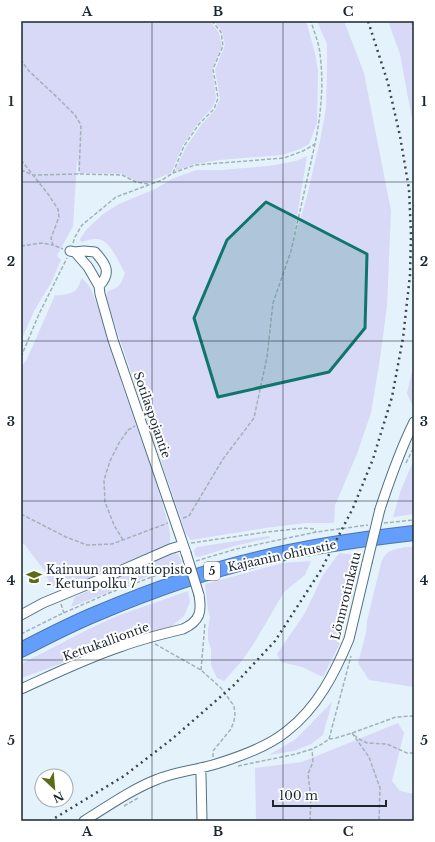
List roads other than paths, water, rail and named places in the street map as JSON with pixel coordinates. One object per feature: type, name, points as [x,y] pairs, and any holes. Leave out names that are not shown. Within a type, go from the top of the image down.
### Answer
[{"type":"highway","name":"Kajaanin ohitustie","points":[[21,650],[97,613],[164,587],[204,574],[293,551],[330,544],[414,533]]},
{"type":"street","name":"Sotilaspojantie","points":[[99,286],[105,280],[107,269],[101,258],[95,252],[72,252],[88,267],[99,286],[113,340],[176,521],[199,595]]},
{"type":"street","name":"Lönnrotinkatu","points":[[84,821],[99,817],[144,785],[158,779],[235,758],[269,743],[287,732],[303,716],[326,688],[345,650],[349,639],[380,509],[396,461],[414,422]]},
{"type":"street","points":[[21,615],[43,603],[170,549],[185,549]]},
{"type":"street","name":"Kettukalliontie","points":[[21,689],[120,647],[147,638],[183,629],[196,620],[200,612],[201,606],[199,595]]},
{"type":"street","points":[[200,768],[202,821]]},
{"type":"railway","points":[[50,821],[124,776],[172,739],[234,685],[275,641],[321,570],[353,508],[373,459],[392,397],[403,338],[410,275],[411,235],[409,189],[400,136],[388,83],[368,21]]},
{"type":"place","name":"Kainuun ammattiopisto - Ketunpolku 7","points":[[34,577]]}]
